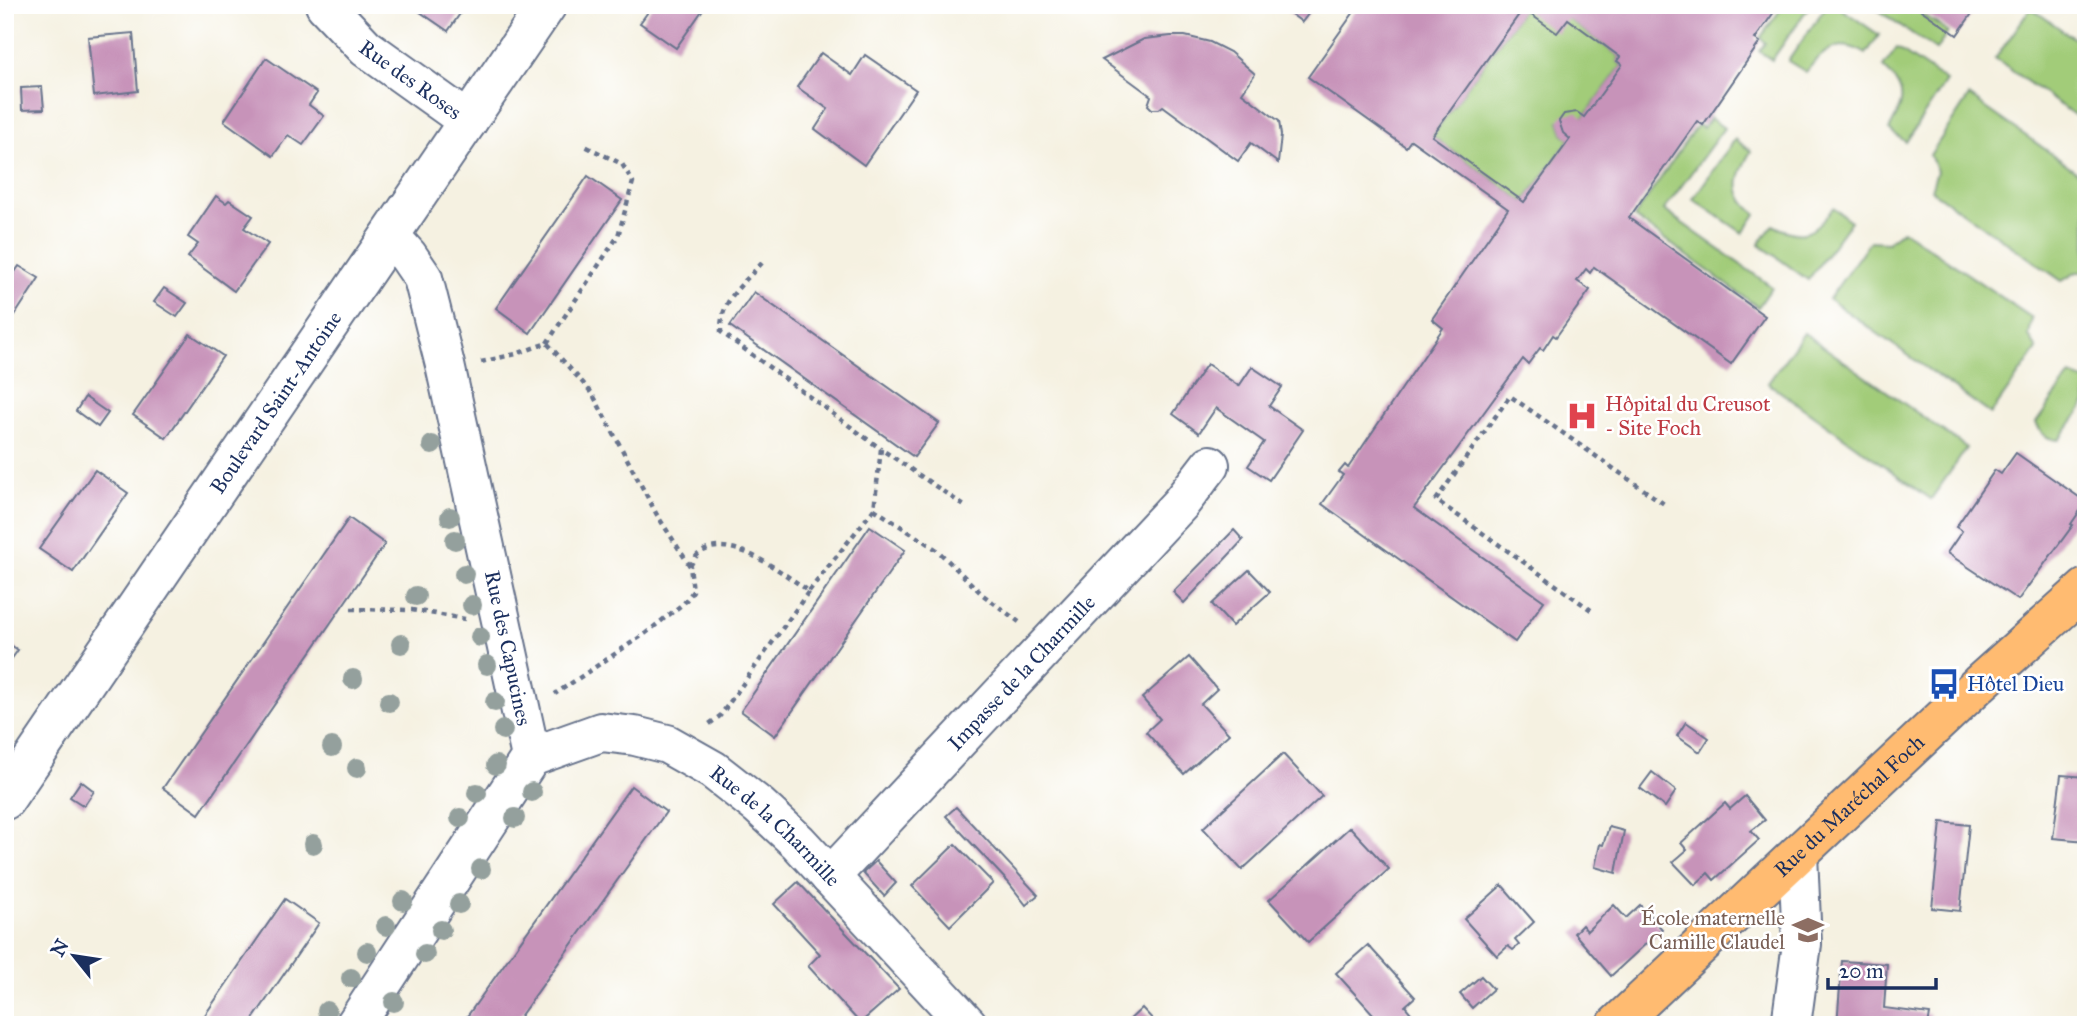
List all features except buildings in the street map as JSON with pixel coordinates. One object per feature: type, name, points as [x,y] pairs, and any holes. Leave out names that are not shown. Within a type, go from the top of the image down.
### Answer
[{"type":"main road","name":"Rue du Maréchal Foch","points":[[1616,1025],[1979,684],[2086,588]]},
{"type":"street","name":"Rue des Roses","points":[[325,5],[366,48],[468,121]]},
{"type":"street","name":"Boulevard Saint-Antoine","points":[[5,800],[547,5]]},
{"type":"street","name":"Rue des Capucines","points":[[391,237],[423,278],[445,365],[531,757]]},
{"type":"street","name":"Impasse de la Charmille","points":[[830,877],[1180,504],[1210,465]]},
{"type":"street","name":"Rue de la Charmille","points":[[531,757],[601,732],[635,736],[667,744],[713,770],[759,806],[798,842],[968,1025]]},
{"type":"street","points":[[355,1025],[531,757]]},
{"type":"street","points":[[1791,1025],[1802,944],[1798,854]]},
{"type":"path","points":[[445,365],[486,362],[547,343],[618,236],[633,182],[622,164],[585,146]]},
{"type":"path","points":[[762,263],[725,304],[721,318],[722,332],[881,449],[966,507]]},
{"type":"path","points":[[522,707],[562,692],[646,633],[684,603],[692,591],[690,566],[657,515],[592,393],[547,343]]},
{"type":"path","points":[[1591,610],[1436,500],[1510,396],[1667,506]]},
{"type":"path","points":[[682,752],[720,716],[809,591],[874,509],[881,449]]},
{"type":"path","points":[[874,509],[937,550],[983,595],[1048,644]]},
{"type":"path","points":[[690,566],[699,553],[718,547],[738,548],[809,591]]},
{"type":"path","points":[[351,609],[412,610],[503,625]]},
{"type":"green space","points":[[1526,5],[1549,5],[1620,57],[1617,61],[1622,65],[1584,117],[1559,121],[1563,133],[1570,139],[1524,202],[1432,136]]},
{"type":"green space","points":[[1784,5],[1810,5],[1772,60],[1759,51],[1765,43],[1760,38]]},
{"type":"green space","points":[[1827,5],[1836,5],[1879,35],[1866,54],[1848,47],[1832,48],[1806,72],[1788,61]]},
{"type":"green space","points":[[1871,5],[1910,5],[1948,32],[1936,50]]},
{"type":"green space","points":[[2031,8],[2086,47],[2086,123],[1995,59]]},
{"type":"green space","points":[[1897,48],[1946,81],[1906,142],[1889,130],[1901,104],[1901,97],[1897,83],[1883,67]]},
{"type":"green space","points":[[1969,96],[2086,178],[2086,272],[2077,272],[2062,281],[1931,190],[1937,171],[1930,155]]},
{"type":"green space","points":[[1710,118],[1724,128],[1664,210],[1772,287],[1758,307],[1634,217],[1697,125],[1703,128]]},
{"type":"green space","points":[[1735,139],[1751,151],[1742,168],[1738,184],[1742,199],[1756,214],[1743,233],[1693,199]]},
{"type":"green space","points":[[1833,208],[1851,221],[1808,280],[1759,244],[1773,225],[1800,234],[1814,229]]},
{"type":"green space","points":[[1903,230],[2032,318],[2029,336],[2037,349],[1991,414],[1829,299],[1870,241],[1888,242]]},
{"type":"green space","points":[[1804,333],[1967,448],[1931,499],[1768,383]]},
{"type":"green space","points":[[2070,375],[2086,381],[2086,403],[2059,440],[2051,439],[2042,433],[2036,423]]},
{"type":"place","name":"Hôpital du Creusot - Site Foch","points":[[1582,416]]},
{"type":"place","name":"Hôtel Dieu","points":[[1944,684]]},
{"type":"place","name":"École maternelle Camille Claudel","points":[[1808,930]]}]
